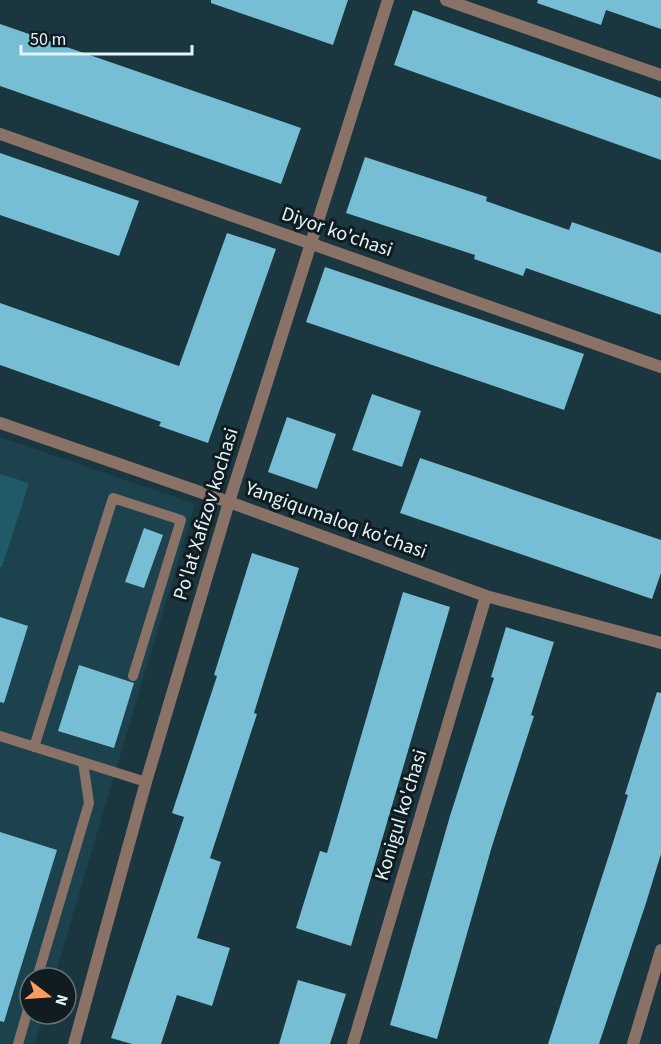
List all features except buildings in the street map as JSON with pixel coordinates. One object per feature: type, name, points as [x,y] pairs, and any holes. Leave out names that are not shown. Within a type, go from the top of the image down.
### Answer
[{"type":"street","name":"Po'lat Xafizov kochasi","points":[[74,1044],[146,782],[229,502],[388,0]]},
{"type":"street","points":[[446,0],[661,75]]},
{"type":"street","name":"Diyor ko'chasi","points":[[0,134],[661,367]]},
{"type":"street","name":"Yangiqumaloq ko'chasi","points":[[0,423],[229,502],[486,596],[661,643]]},
{"type":"street","name":"Konigul ko'chasi","points":[[353,1044],[486,596]]},
{"type":"street","points":[[633,1044],[661,950]]},
{"type":"lane","points":[[34,747],[113,498],[181,520],[133,676]]},
{"type":"lane","points":[[0,736],[146,782]]},
{"type":"lane","points":[[41,966],[89,803],[82,762]]},
{"type":"lane","points":[[18,1044],[23,1026]]},
{"type":"shaded area","points":[[0,437],[195,504],[58,966],[18,966],[18,1026],[40,1026],[35,1044],[0,1044]]},
{"type":"shaded area","points":[[0,474],[29,483],[2,567],[0,567]]}]
